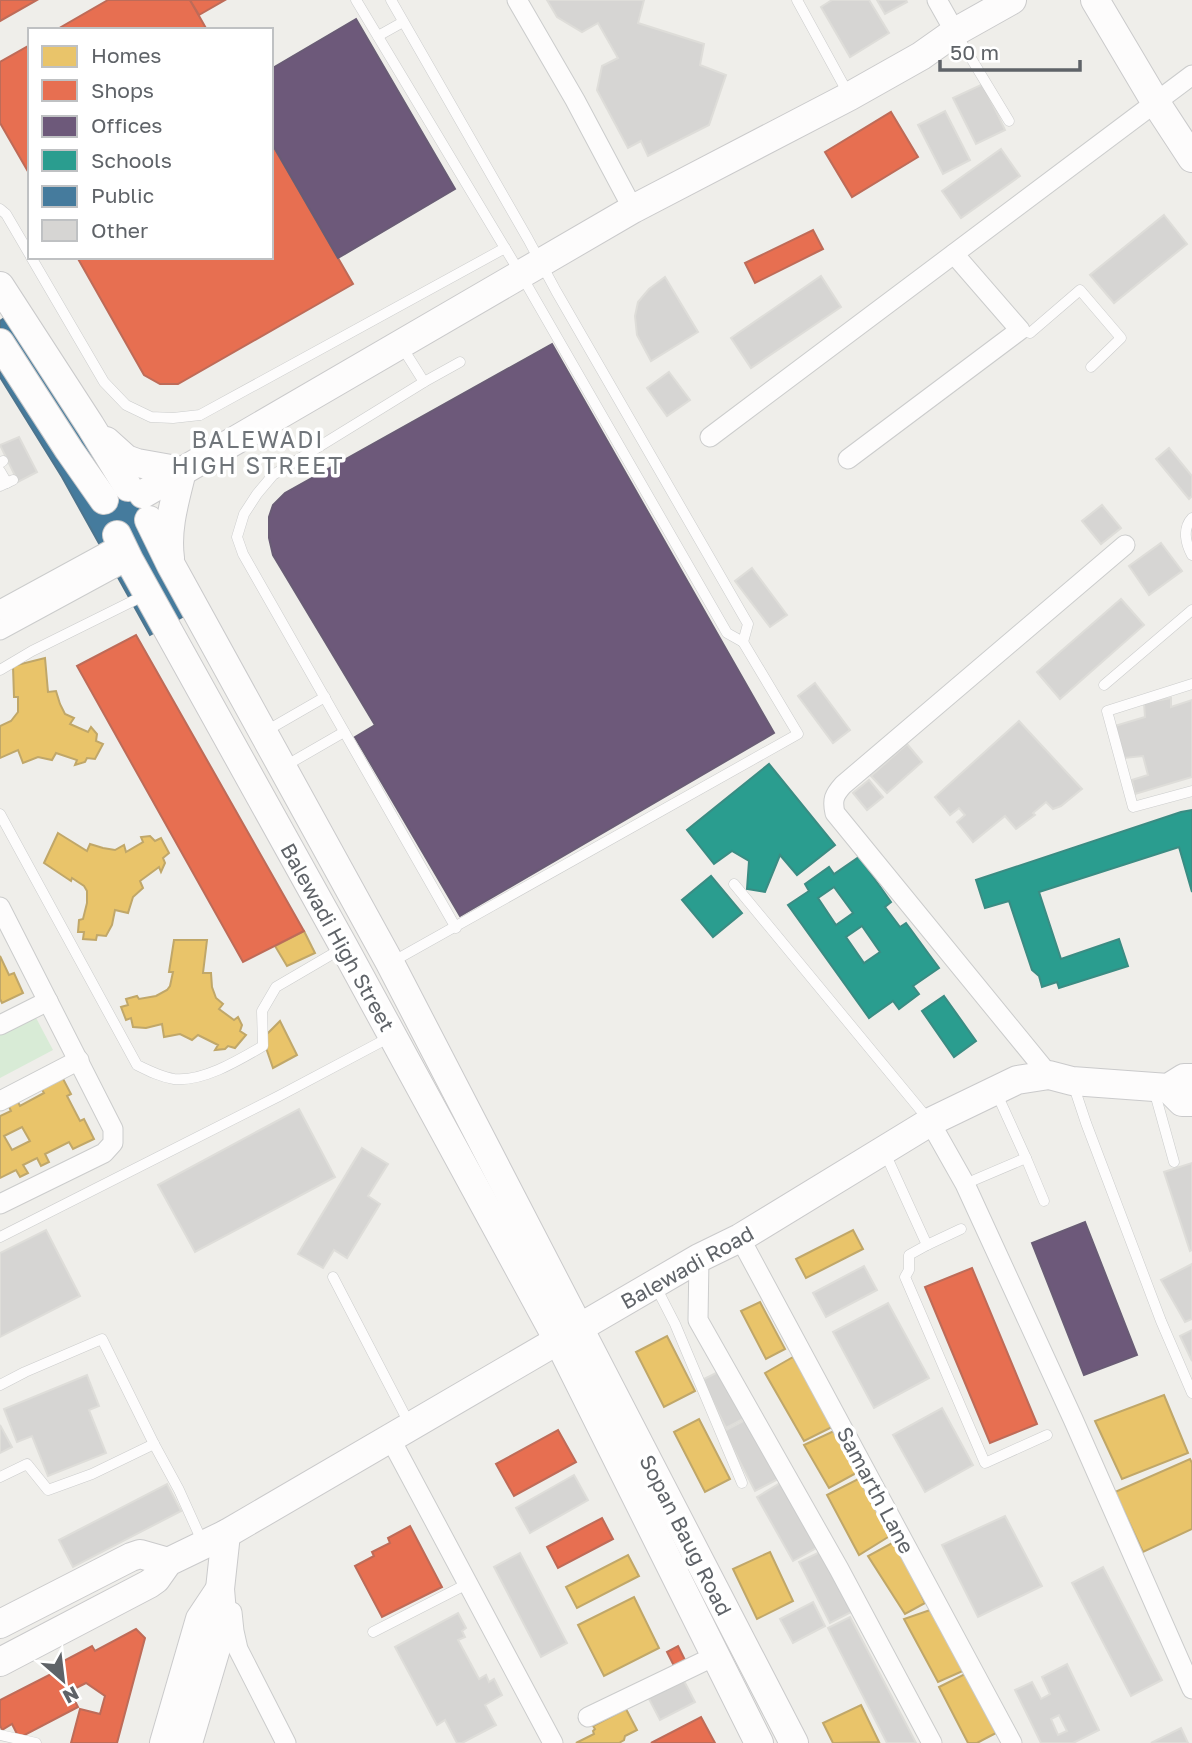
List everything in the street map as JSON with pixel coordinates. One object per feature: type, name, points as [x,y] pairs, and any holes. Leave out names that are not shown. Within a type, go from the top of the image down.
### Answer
[{"type":"street","points":[[517,0],[575,100],[633,209]]},
{"type":"street","points":[[937,0],[955,32]]},
{"type":"street","points":[[0,630],[122,547],[125,537],[132,536],[145,527],[131,500],[530,267],[633,209],[850,96],[1012,0]]},
{"type":"street","points":[[1095,0],[1192,158]]},
{"type":"street","points":[[709,437],[1192,75]]},
{"type":"street","points":[[848,459],[1020,330],[954,254]]},
{"type":"street","name":"Balewadi High Street","points":[[0,286],[90,425],[171,565],[390,963],[568,1334]]},
{"type":"street","name":"Balewadi High Street","points":[[0,342],[9,375],[69,450],[131,500]]},
{"type":"street","points":[[90,425],[126,459],[182,471]]},
{"type":"street","points":[[171,565],[170,522],[182,471]]},
{"type":"street","name":"Balewadi High Street","points":[[131,500],[101,506],[102,520],[122,547],[149,594],[393,1036],[568,1334]]},
{"type":"street","points":[[1061,1078],[835,813],[833,804],[835,794],[843,785],[1125,545]]},
{"type":"street","points":[[0,610],[122,547]]},
{"type":"street","points":[[0,1204],[104,1153],[113,1143],[113,1129],[1,913]]},
{"type":"street","points":[[0,1025],[48,1001]]},
{"type":"street","points":[[0,1101],[79,1060]]},
{"type":"street","name":"Balewadi Road","points":[[168,1562],[215,1539],[654,1283],[740,1238],[930,1122],[1017,1080],[1061,1078],[1171,1084],[1182,1102],[1192,1102]]},
{"type":"street","points":[[930,1122],[965,1184],[1073,1419],[1192,1689]]},
{"type":"street","name":"Samarth Lane","points":[[740,1238],[1012,1743]]},
{"type":"street","points":[[699,1258],[698,1320],[839,1569],[932,1743]]},
{"type":"street","name":"Sopan Baug Road","points":[[568,1334],[715,1656],[760,1743]]},
{"type":"street","name":"Sopan Baug Road","points":[[568,1334],[793,1743]]},
{"type":"street","points":[[400,1432],[468,1583],[546,1741]]},
{"type":"street","points":[[188,1743],[223,1625],[215,1539]]},
{"type":"street","points":[[215,1539],[238,1649],[286,1743]]},
{"type":"street","points":[[0,1624],[131,1557],[141,1555],[168,1562],[149,1584],[0,1662]]},
{"type":"street","points":[[164,1743],[200,1619],[220,1589]]},
{"type":"street","points":[[588,1717],[715,1656]]},
{"type":"lane","points":[[356,0],[505,248],[556,291],[748,624],[743,642]]},
{"type":"lane","points":[[390,963],[798,734],[743,642],[727,633],[536,301],[528,239],[391,0]]},
{"type":"lane","points":[[797,0],[850,96]]},
{"type":"lane","points":[[378,36],[403,22]]},
{"type":"lane","points":[[955,32],[1009,121]]},
{"type":"lane","points":[[0,209],[6,214],[28,252]]},
{"type":"lane","points":[[32,259],[104,382],[126,405],[151,416],[173,418],[200,415],[505,248]]},
{"type":"lane","points":[[1020,330],[1030,333],[1080,290],[1121,338],[1091,367]]},
{"type":"lane","points":[[400,344],[424,382]]},
{"type":"lane","points":[[456,928],[243,554],[237,537],[244,514],[273,475],[460,362]]},
{"type":"lane","points":[[1,465],[7,483]]},
{"type":"lane","points":[[1192,518],[1188,522],[1185,542],[1192,555]]},
{"type":"lane","points":[[0,670],[32,651],[149,594]]},
{"type":"lane","points":[[1104,685],[1192,610]]},
{"type":"lane","points":[[1192,684],[1107,711],[1133,807],[1192,791]]},
{"type":"lane","points":[[263,733],[325,697]]},
{"type":"lane","points":[[282,768],[344,732]]},
{"type":"lane","points":[[0,814],[137,1065],[157,1075],[176,1079],[204,1075],[232,1064],[263,1046],[262,1011],[276,987],[344,947]]},
{"type":"lane","points":[[733,884],[930,1122]]},
{"type":"lane","points":[[0,1237],[393,1036]]},
{"type":"lane","points":[[1061,1078],[1086,1123],[1161,1321],[1192,1393]]},
{"type":"lane","points":[[1171,1084],[1174,1162]]},
{"type":"lane","points":[[995,1090],[1044,1201]]},
{"type":"lane","points":[[883,1150],[927,1245]]},
{"type":"lane","points":[[965,1184],[1026,1158]]},
{"type":"lane","points":[[961,1229],[909,1255],[909,1270],[905,1277],[985,1463],[1047,1435]]},
{"type":"lane","points":[[333,1277],[400,1432]]},
{"type":"lane","points":[[654,1283],[675,1324],[742,1483]]},
{"type":"lane","points":[[0,1385],[102,1339],[179,1490],[215,1539]]},
{"type":"lane","points":[[0,1477],[27,1464],[48,1490],[92,1474],[154,1444]]},
{"type":"lane","points":[[373,1632],[468,1583]]},
{"type":"lane","points":[[0,1735],[36,1743]]},
{"type":"green space","points":[[34,1014],[53,1050],[0,1078],[0,1032]]},
{"type":"building: Homes","points":[[45,658],[48,692],[56,691],[65,714],[74,718],[70,724],[88,732],[91,727],[97,734],[96,741],[103,744],[95,759],[87,758],[85,762],[75,765],[77,760],[56,753],[52,760],[38,757],[23,763],[18,750],[0,758],[0,726],[11,721],[18,712],[18,697],[14,697],[13,666]]},
{"type":"building: Homes","points":[[58,833],[87,851],[90,844],[115,850],[124,845],[126,852],[143,842],[141,837],[150,836],[155,841],[161,838],[169,853],[163,858],[165,863],[161,872],[159,867],[140,881],[143,888],[133,897],[128,913],[115,910],[106,936],[97,935],[96,940],[83,939],[84,932],[78,932],[79,920],[83,919],[87,891],[72,878],[71,881],[44,863]]},
{"type":"building: Homes","points":[[304,931],[315,953],[287,966],[275,946]]},
{"type":"building: Homes","points":[[174,940],[207,940],[203,973],[211,973],[216,998],[223,1004],[219,1009],[234,1020],[238,1017],[242,1025],[240,1031],[246,1035],[235,1048],[228,1046],[215,1050],[218,1045],[198,1035],[192,1040],[180,1034],[164,1037],[162,1024],[146,1028],[133,1027],[131,1018],[126,1020],[121,1007],[128,1005],[126,999],[156,996],[170,986],[173,972],[169,972]]},
{"type":"building: Homes","points":[[0,956],[9,975],[14,973],[23,993],[2,1003],[0,999]]},
{"type":"building: Homes","points":[[280,1021],[297,1055],[273,1068],[265,1045],[266,1035]]},
{"type":"building: Homes","points":[[61,1075],[71,1094],[67,1096],[80,1121],[84,1119],[94,1139],[73,1149],[69,1142],[45,1154],[49,1162],[41,1166],[37,1158],[23,1165],[28,1173],[20,1177],[16,1170],[0,1178],[0,1116],[11,1111],[7,1102],[16,1098],[20,1106],[44,1093],[40,1086]],"holes":[[[22,1127],[30,1141],[12,1150],[4,1136]]]},
{"type":"building: Homes","points":[[853,1230],[863,1249],[806,1278],[796,1259]]},
{"type":"building: Homes","points":[[760,1302],[785,1349],[766,1359],[741,1311]]},
{"type":"building: Homes","points":[[667,1336],[695,1391],[664,1407],[636,1352]]},
{"type":"building: Homes","points":[[793,1357],[834,1426],[804,1441],[765,1373]]},
{"type":"building: Homes","points":[[1164,1395],[1188,1453],[1122,1479],[1095,1421]]},
{"type":"building: Homes","points":[[699,1419],[730,1479],[705,1492],[674,1432]]},
{"type":"building: Homes","points":[[836,1430],[858,1472],[829,1488],[804,1445]]},
{"type":"building: Homes","points":[[1190,1459],[1192,1529],[1143,1552],[1115,1492]]},
{"type":"building: Homes","points":[[864,1476],[893,1534],[859,1555],[827,1495]]},
{"type":"building: Homes","points":[[896,1541],[925,1603],[905,1614],[868,1556]]},
{"type":"building: Homes","points":[[770,1552],[793,1601],[757,1619],[733,1569]]},
{"type":"building: Homes","points":[[628,1555],[639,1576],[577,1608],[566,1587]]},
{"type":"building: Homes","points":[[634,1597],[659,1648],[604,1676],[578,1625]]},
{"type":"building: Homes","points":[[933,1609],[965,1670],[938,1682],[904,1619]]},
{"type":"building: Homes","points":[[965,1674],[996,1733],[977,1743],[968,1743],[939,1687]]},
{"type":"building: Homes","points":[[861,1705],[879,1742],[833,1743],[823,1723]]},
{"type":"building: Homes","points":[[626,1709],[637,1730],[625,1736],[624,1740],[619,1743],[576,1743],[594,1734],[593,1726]]},
{"type":"building: Shops","points":[[0,0],[37,0],[0,21]]},
{"type":"building: Shops","points":[[108,0],[190,0],[206,28],[59,28]]},
{"type":"building: Shops","points":[[190,0],[225,0],[199,15]]},
{"type":"building: Shops","points":[[28,46],[28,172],[0,123],[0,62]]},
{"type":"building: Shops","points":[[891,112],[918,157],[852,197],[825,152]]},
{"type":"building: Shops","points":[[273,145],[353,284],[178,384],[160,384],[144,375],[78,259],[273,259]]},
{"type":"building: Shops","points":[[813,230],[823,249],[755,283],[745,263]]},
{"type":"building: Shops","points":[[136,635],[304,931],[243,962],[77,666]]},
{"type":"building: Shops","points":[[972,1268],[1037,1424],[990,1443],[925,1287]]},
{"type":"building: Shops","points":[[558,1430],[576,1462],[514,1496],[496,1464]]},
{"type":"building: Shops","points":[[602,1518],[613,1539],[558,1568],[547,1547]]},
{"type":"building: Shops","points":[[410,1526],[442,1587],[382,1617],[355,1566],[374,1556],[372,1552],[390,1543],[388,1538]]},
{"type":"building: Shops","points":[[136,1629],[145,1638],[117,1743],[71,1743],[80,1709],[100,1714],[105,1696],[86,1683],[70,1691],[78,1707],[19,1738],[12,1724],[2,1730],[0,1700],[63,1668],[60,1663],[92,1646],[95,1651]]},
{"type":"building: Shops","points":[[678,1646],[685,1660],[674,1666],[667,1652]]},
{"type":"building: Shops","points":[[701,1717],[715,1743],[651,1743]]},
{"type":"building: Offices","points":[[356,19],[455,189],[338,258],[273,145],[273,68]]},
{"type":"building: Offices","points":[[552,344],[774,733],[460,916],[355,737],[375,725],[273,555],[269,538],[269,517],[273,505],[285,493]]},
{"type":"building: Offices","points":[[1085,1222],[1137,1355],[1084,1375],[1032,1243]]},
{"type":"building: Schools","points":[[769,764],[835,845],[797,875],[780,855],[765,892],[747,889],[749,861],[732,851],[714,864],[687,830]]},
{"type":"building: Schools","points":[[1192,810],[1192,892],[1179,847],[1039,892],[1061,959],[1119,939],[1128,966],[1059,988],[1057,982],[1042,987],[1039,976],[1032,970],[1009,901],[985,908],[976,880]]},
{"type":"building: Schools","points":[[859,857],[891,902],[885,907],[900,927],[906,923],[939,968],[913,986],[919,994],[899,1009],[893,1001],[869,1018],[788,905],[809,891],[805,884],[829,867],[834,874]],"holes":[[[834,887],[853,913],[836,925],[818,898]],[[862,926],[880,952],[864,963],[846,937]]]},
{"type":"building: Schools","points":[[711,876],[742,913],[713,937],[682,900]]},
{"type":"building: Schools","points":[[944,996],[976,1041],[954,1057],[922,1011]]},
{"type":"building: Public","points":[[22,306],[111,448],[200,607],[150,635],[62,477],[0,377],[0,321]]},
{"type":"building: Other","points":[[547,0],[644,0],[638,23],[704,44],[700,65],[726,75],[709,125],[648,156],[641,141],[628,148],[597,90],[602,66],[618,58],[598,23],[582,32],[557,17]]},
{"type":"building: Other","points":[[832,0],[869,0],[889,33],[850,57],[821,7]]},
{"type":"building: Other","points":[[877,0],[906,0],[907,2],[885,14]]},
{"type":"building: Other","points":[[983,84],[1005,130],[976,144],[953,98]]},
{"type":"building: Other","points":[[945,111],[970,160],[943,174],[918,125]]},
{"type":"building: Other","points":[[1001,149],[1020,176],[961,218],[942,191]]},
{"type":"building: Other","points":[[1164,215],[1187,244],[1114,303],[1090,275]]},
{"type":"building: Other","points":[[821,276],[841,307],[751,368],[731,338]]},
{"type":"building: Other","points":[[665,277],[698,332],[651,361],[637,335],[635,316],[638,302]]},
{"type":"building: Other","points":[[669,372],[690,400],[667,416],[647,388]]},
{"type":"building: Other","points":[[19,437],[37,472],[18,482],[0,445]]},
{"type":"building: Other","points":[[1169,448],[1192,476],[1192,496],[1189,499],[1156,459]]},
{"type":"building: Other","points":[[1102,505],[1121,528],[1101,544],[1082,521]]},
{"type":"building: Other","points":[[1161,543],[1182,571],[1149,595],[1129,566]]},
{"type":"building: Other","points":[[752,568],[787,615],[770,627],[735,581]]},
{"type":"building: Other","points":[[1121,599],[1144,625],[1060,699],[1037,672]]},
{"type":"building: Other","points":[[815,683],[850,730],[833,743],[798,696]]},
{"type":"building: Other","points":[[1171,698],[1171,707],[1192,700],[1192,777],[1135,794],[1132,780],[1148,775],[1143,756],[1124,758],[1115,726],[1145,717],[1144,703]]},
{"type":"building: Other","points":[[1019,721],[1082,789],[1053,809],[1046,802],[1033,813],[1035,815],[1016,829],[1005,816],[973,842],[957,822],[965,815],[959,808],[950,815],[935,797]]},
{"type":"building: Other","points":[[907,744],[922,762],[887,793],[871,776]]},
{"type":"building: Other","points":[[869,780],[883,797],[867,810],[853,793]]},
{"type":"building: Other","points":[[299,1109],[335,1177],[195,1252],[158,1185]]},
{"type":"building: Other","points":[[362,1148],[388,1164],[368,1196],[380,1204],[347,1258],[334,1250],[323,1268],[298,1254]]},
{"type":"building: Other","points":[[1192,1163],[1192,1250],[1190,1251],[1164,1172]]},
{"type":"building: Other","points":[[46,1230],[80,1296],[0,1337],[0,1253]]},
{"type":"building: Other","points":[[1192,1264],[1192,1319],[1185,1322],[1161,1280]]},
{"type":"building: Other","points":[[864,1266],[877,1290],[826,1317],[813,1293]]},
{"type":"building: Other","points":[[888,1303],[929,1378],[874,1408],[833,1332]]},
{"type":"building: Other","points":[[1192,1330],[1192,1361],[1180,1336]]},
{"type":"building: Other","points":[[720,1371],[745,1418],[726,1428],[702,1380]]},
{"type":"building: Other","points":[[87,1375],[99,1406],[89,1410],[106,1453],[48,1476],[32,1436],[17,1442],[4,1409]]},
{"type":"building: Other","points":[[942,1408],[973,1465],[925,1492],[893,1435]]},
{"type":"building: Other","points":[[749,1418],[780,1478],[755,1491],[724,1431]]},
{"type":"building: Other","points":[[0,1425],[12,1447],[0,1453]]},
{"type":"building: Other","points":[[574,1475],[588,1500],[530,1533],[516,1508]]},
{"type":"building: Other","points":[[782,1482],[818,1547],[793,1561],[757,1497]]},
{"type":"building: Other","points":[[167,1484],[181,1511],[73,1567],[59,1540]]},
{"type":"building: Other","points":[[1005,1516],[1042,1586],[978,1617],[942,1545]]},
{"type":"building: Other","points":[[822,1551],[853,1611],[830,1623],[799,1562]]},
{"type":"building: Other","points":[[520,1553],[567,1643],[541,1657],[494,1567]]},
{"type":"building: Other","points":[[1103,1567],[1162,1680],[1131,1696],[1072,1583]]},
{"type":"building: Other","points":[[813,1602],[825,1626],[793,1643],[780,1619]]},
{"type":"building: Other","points":[[458,1613],[466,1628],[462,1631],[465,1637],[458,1640],[479,1679],[486,1675],[489,1682],[494,1679],[502,1695],[485,1705],[496,1725],[462,1743],[457,1743],[445,1720],[437,1725],[395,1647]]},
{"type":"building: Other","points":[[850,1617],[916,1743],[887,1743],[828,1628]]},
{"type":"building: Other","points":[[1067,1664],[1099,1730],[1073,1743],[1041,1743],[1015,1690],[1032,1682],[1041,1699],[1050,1694],[1042,1677]],"holes":[[[1059,1715],[1067,1731],[1058,1735],[1051,1719]]]},
{"type":"building: Other","points":[[683,1679],[695,1702],[660,1720],[648,1697]]},
{"type":"building: Other","points":[[1181,1728],[1188,1743],[1151,1743]]},
{"type":"district","name":"BALEWADI HIGH STREET","points":[[258,452]]}]
